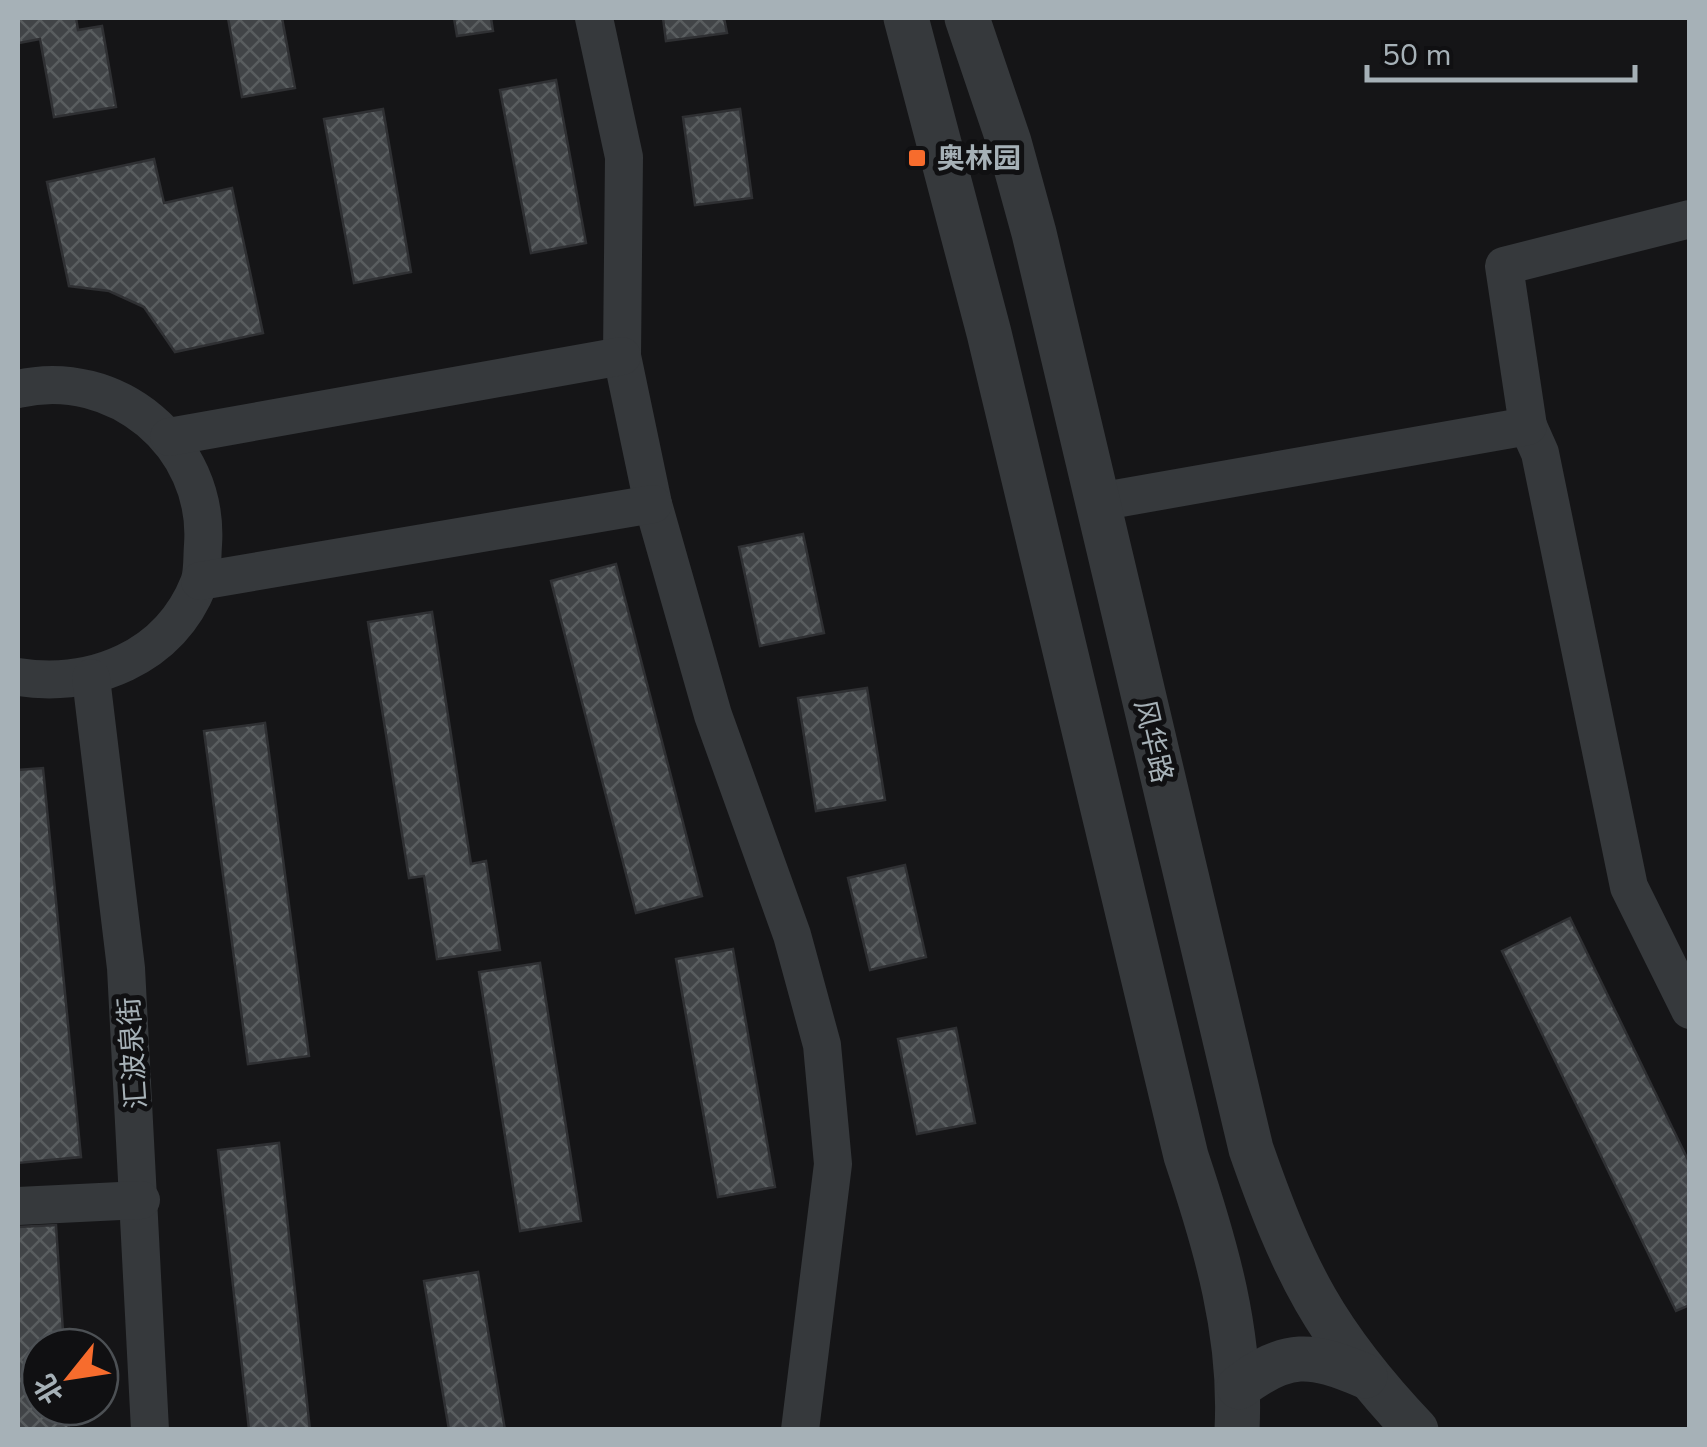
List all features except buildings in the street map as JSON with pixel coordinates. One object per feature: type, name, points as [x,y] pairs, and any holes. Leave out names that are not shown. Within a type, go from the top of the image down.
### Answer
[{"type":"street","points":[[594,18],[624,156],[622,356],[654,504],[713,715],[792,936],[822,1046],[834,1164],[800,1430]]},
{"type":"street","points":[[906,18],[989,333],[1186,1156],[1216,1245],[1232,1322],[1238,1408]]},
{"type":"street","name":"风华路","points":[[966,18],[1014,160],[1251,1149],[1280,1230],[1326,1322],[1365,1376],[1416,1430]]},
{"type":"street","points":[[1690,219],[1504,266],[1528,426],[1540,453],[1628,887],[1690,1010]]},
{"type":"street","points":[[169,437],[622,356]]},
{"type":"street","points":[[18,390],[40,384],[82,386],[134,406],[169,437],[194,481],[204,527],[200,582],[162,638],[128,663],[91,678],[52,682],[18,676]]},
{"type":"street","points":[[1098,502],[1528,426]]},
{"type":"street","points":[[200,582],[654,504]]},
{"type":"street","name":"汇波泉街","points":[[91,678],[126,968],[150,1430]]},
{"type":"street","points":[[18,1206],[141,1200]]},
{"type":"street","points":[[1216,1245],[1280,1230]]},
{"type":"street","points":[[1238,1408],[1268,1365],[1294,1357],[1329,1360],[1365,1376]]},
{"type":"place","name":"奥林园","points":[[917,158]]}]
